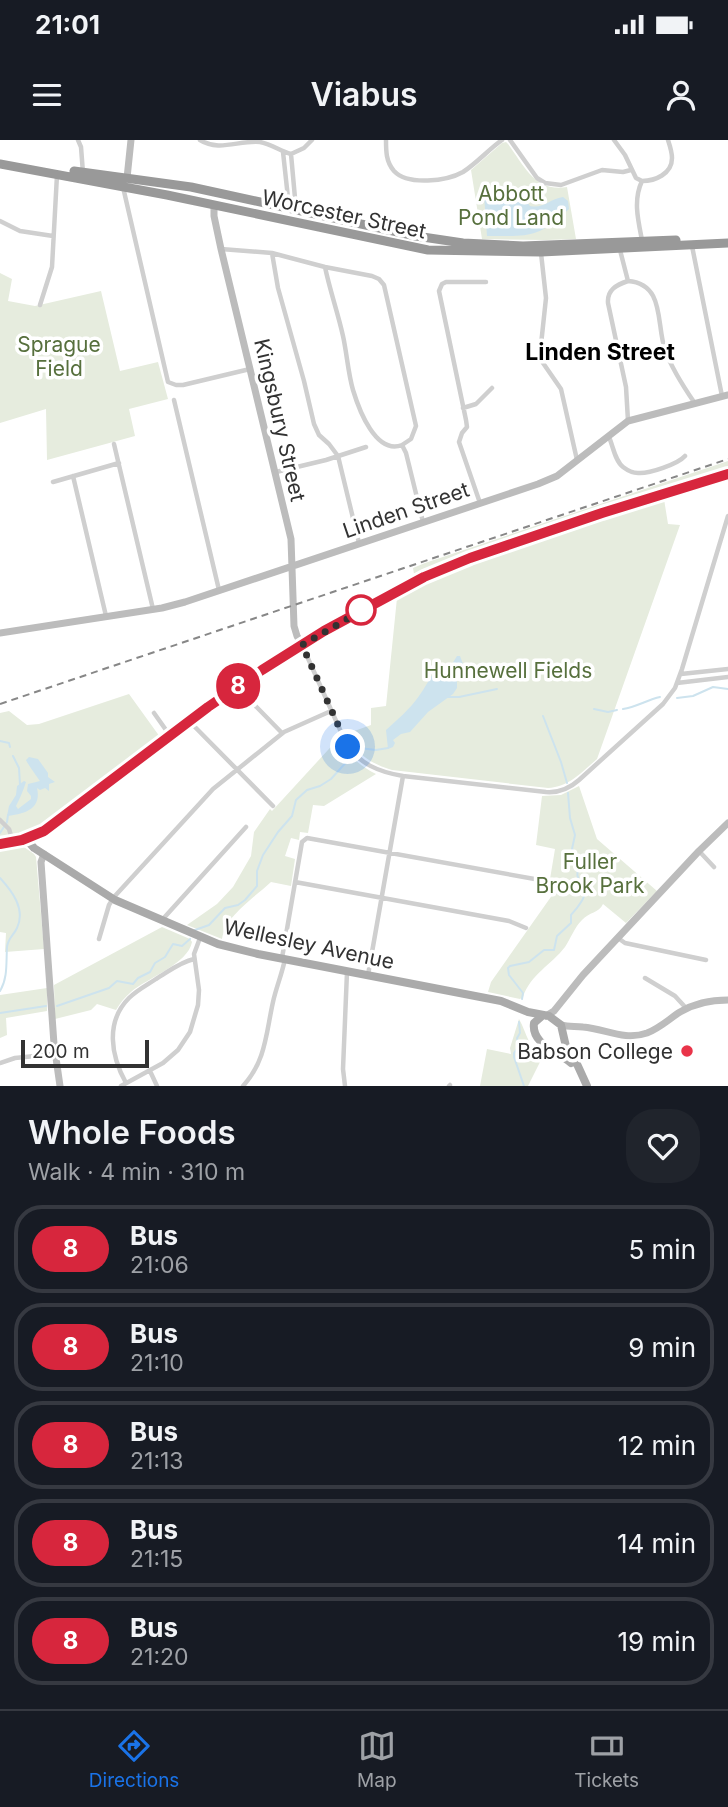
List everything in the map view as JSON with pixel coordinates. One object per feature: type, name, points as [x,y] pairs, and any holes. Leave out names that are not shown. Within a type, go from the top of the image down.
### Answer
[{"type":"highway","name":"Worcester Street","points":[[0,158],[125,182],[146,191],[428,250],[541,252],[728,243]]},
{"type":"highway","name":"Worcester Street","points":[[0,163],[58,174],[125,182],[149,180],[424,238],[471,244],[523,246],[728,237]]},
{"type":"highway","points":[[146,191],[149,180]]},
{"type":"highway","points":[[325,229],[331,224],[331,218]]},
{"type":"main road","points":[[0,844],[30,838],[56,823],[237,687],[302,645],[424,577],[449,565],[602,513],[728,474]]},
{"type":"main road","name":"Wellesley Avenue","points":[[30,838],[44,854],[112,898],[200,938],[283,959],[500,1001],[544,1016]]},
{"type":"main road","points":[[518,1008],[527,1015],[533,1025],[534,1036],[579,1070]]},
{"type":"main road","points":[[533,1025],[536,1019],[544,1016],[560,1024],[568,1051],[587,1086]]},
{"type":"main road","points":[[547,1046],[556,1045],[564,1039]]},
{"type":"street","points":[[78,140],[83,173]]},
{"type":"street","points":[[131,140],[125,182],[167,379],[170,383],[183,385],[250,369]]},
{"type":"street","points":[[200,140],[214,146],[261,142],[291,154],[304,148],[312,140]]},
{"type":"street","points":[[386,140],[390,165],[396,173],[410,180],[445,180],[479,161],[502,140]]},
{"type":"street","points":[[510,140],[537,178],[545,183],[562,185],[602,170],[631,170]]},
{"type":"street","points":[[614,140],[636,178],[642,181],[664,175],[668,169],[672,162],[668,140]]},
{"type":"street","points":[[284,152],[293,209]]},
{"type":"street","points":[[291,154],[293,209]]},
{"type":"street","points":[[40,305],[52,267],[58,174]]},
{"type":"street","points":[[642,181],[636,200],[642,241]]},
{"type":"street","name":"Kingsbury Street","points":[[214,205],[221,248],[290,537],[295,631],[302,645]]},
{"type":"street","points":[[0,221],[20,231],[54,236]]},
{"type":"street","points":[[691,245],[725,395]]},
{"type":"street","points":[[221,248],[272,253],[379,279],[384,285],[416,426],[411,439],[402,445],[391,447],[379,441],[362,413],[353,390],[343,335],[325,267]]},
{"type":"street","points":[[620,249],[628,281]]},
{"type":"street","points":[[541,252],[546,298],[540,354],[561,389],[577,461]]},
{"type":"street","points":[[272,253],[278,288],[314,424],[319,435],[338,456],[360,544]]},
{"type":"street","points":[[628,421],[626,387],[608,294],[613,288],[628,281],[643,284],[655,298],[664,348],[681,383],[694,402]]},
{"type":"street","points":[[480,503],[459,442],[467,427],[439,291],[446,282],[486,282]]},
{"type":"street","points":[[463,408],[476,404],[492,388]]},
{"type":"street","name":"Linden Street","points":[[0,635],[153,610],[219,591],[538,484],[557,476],[628,421],[725,395]]},
{"type":"street","points":[[174,400],[219,591]]},
{"type":"street","points":[[608,436],[619,463],[632,472],[640,474],[654,470],[678,462],[685,456]]},
{"type":"street","points":[[114,444],[153,610]]},
{"type":"street","points":[[402,445],[423,522]]},
{"type":"street","points":[[275,472],[366,447]]},
{"type":"street","points":[[53,482],[119,463]]},
{"type":"street","points":[[73,477],[106,617]]},
{"type":"street","points":[[302,645],[345,743],[357,756],[378,770],[403,776],[556,792],[579,780],[653,715],[668,698],[681,674],[728,516]]},
{"type":"street","points":[[681,674],[728,669]]},
{"type":"street","points":[[677,683],[728,677]]},
{"type":"street","points":[[237,687],[282,733]]},
{"type":"street","points":[[99,939],[112,898],[205,796],[282,733],[331,711]]},
{"type":"street","points":[[154,713],[166,730]]},
{"type":"street","points":[[190,721],[273,806]]},
{"type":"street","points":[[368,975],[403,776]]},
{"type":"street","points":[[4,823],[13,842]]},
{"type":"street","points":[[544,1016],[554,1011],[572,986],[699,851],[727,826]]},
{"type":"street","points":[[162,921],[246,827]]},
{"type":"street","points":[[243,1086],[250,1084],[266,1041],[305,838],[557,883]]},
{"type":"street","points":[[699,851],[714,867]]},
{"type":"street","points":[[44,854],[41,862],[55,1054],[60,1086]]},
{"type":"street","points":[[295,882],[509,921],[526,928]]},
{"type":"street","points":[[194,959],[182,963],[138,990],[119,1012],[113,1028],[112,1042],[123,1085],[163,1063],[178,1050],[193,1024],[199,993],[194,951],[200,938]]},
{"type":"street","points":[[617,938],[625,943],[706,960]]},
{"type":"street","points":[[345,1086],[343,1069],[347,971]]},
{"type":"street","points":[[645,978],[675,996],[687,1009]]},
{"type":"street","points":[[562,1000],[560,1024],[588,1027],[615,1035],[637,1035],[658,1028],[687,1009],[704,1003],[728,1000]]},
{"type":"street","points":[[564,1039],[588,1027]]},
{"type":"street","points":[[0,1063],[15,1058],[55,1054]]},
{"type":"street","points":[[150,1071],[157,1086]]},
{"type":"green space","name":"Abbott Pond Land","points":[[506,142],[539,182],[556,188],[567,187],[576,239],[482,239],[471,170]]},
{"type":"green space","name":"Sprague Field","points":[[0,273],[12,279],[8,301],[35,306],[101,291],[120,371],[158,362],[168,399],[129,409],[135,436],[47,460],[46,409],[0,423]]},
{"type":"green space","points":[[728,461],[728,470],[414,574],[413,568],[425,563]]},
{"type":"green space","name":"Hunnewell Fields","points":[[664,499],[668,524],[680,525],[597,759],[580,774],[569,782],[548,788],[392,770],[377,765],[354,747],[346,734],[371,725],[371,708],[386,706],[397,598],[454,569]]},
{"type":"green space","points":[[129,694],[160,737],[41,826],[25,834],[0,838],[0,713],[9,711],[27,725],[39,724]]},
{"type":"green space","points":[[339,738],[354,759],[376,774],[324,806],[313,805],[308,833],[300,832],[299,840],[291,838],[285,856],[295,859],[291,886],[271,882],[235,915],[222,939],[187,925],[217,904],[233,887],[251,856],[254,832],[270,809],[272,811]]},
{"type":"green space","name":"Fuller Brook Park","points":[[579,786],[597,839],[657,891],[626,923],[603,904],[585,917],[565,947],[536,976],[520,999],[488,992],[491,982],[560,884],[550,879],[555,849],[536,845],[542,796],[561,795]]},
{"type":"green space","points":[[24,847],[36,857],[44,949],[5,952],[6,933],[0,932],[0,851]]},
{"type":"green space","points":[[162,927],[192,942],[189,950],[175,964],[131,992],[116,1010],[97,1004],[91,1010],[55,1019],[54,985]]},
{"type":"green space","points":[[47,988],[47,1011],[6,1018],[7,1035],[0,1038],[0,995]]},
{"type":"green space","points":[[519,1019],[531,1044],[544,1054],[528,1086],[480,1086],[487,1049],[511,1054],[510,1048]]},
{"type":"water","points":[[505,184],[522,196],[530,206],[539,206],[563,197],[568,201],[569,209],[549,226],[532,234],[487,236],[484,195],[494,196]]},
{"type":"water","points":[[457,656],[460,656],[463,664],[457,674],[457,688],[453,694],[428,712],[410,732],[393,740],[393,747],[388,749],[386,730],[415,701],[435,671],[447,672]]},
{"type":"water","points":[[29,757],[38,759],[48,777],[55,782],[49,784],[49,791],[37,788],[37,801],[30,810],[7,816],[17,786],[26,782],[16,806],[18,809],[31,799],[27,791],[28,784],[40,781],[26,760]]},
{"type":"waterway","points":[[677,698],[693,696],[713,687],[728,689]]},
{"type":"waterway","points":[[447,697],[497,689]]},
{"type":"waterway","points":[[623,709],[660,697]]},
{"type":"waterway","points":[[594,709],[608,712],[617,710]]},
{"type":"waterway","points":[[543,716],[567,783]]},
{"type":"waterway","points":[[0,741],[9,743],[10,747]]},
{"type":"waterway","points":[[195,930],[209,925],[225,908],[238,905],[257,886],[257,871],[263,855],[292,816],[296,800],[307,790],[331,779],[359,748],[388,748]]},
{"type":"waterway","points":[[13,756],[19,768],[20,785]]},
{"type":"waterway","points":[[522,999],[523,993],[509,975],[508,968],[529,962],[544,950],[554,950],[557,936],[571,923],[571,915],[585,892],[577,874],[582,860],[572,849],[575,835],[570,818],[568,793]]},
{"type":"waterway","points":[[0,833],[8,815]]},
{"type":"waterway","points":[[0,878],[13,895],[20,914],[17,928],[8,944],[5,975],[0,991]]},
{"type":"waterway","points":[[57,1006],[109,988],[117,981],[133,984],[150,972],[173,944],[182,946],[190,939]]},
{"type":"waterway","points":[[0,1013],[46,1006]]},
{"type":"waterway","points":[[519,1022],[519,1046],[514,1057],[524,1086]]},
{"type":"railway","points":[[0,704],[728,459]]},
{"type":"bus line","name":"8","points":[[0,844],[22,840],[44,831],[208,707],[262,670],[324,631],[424,577],[449,565],[602,513],[728,474]]},
{"type":"place","name":"Babson College","points":[[687,1051]]},
{"type":"district","name":"Linden Street","points":[[600,352]]},
{"type":"route","points":[[348,747],[302,645],[368,607],[361,610]]}]
